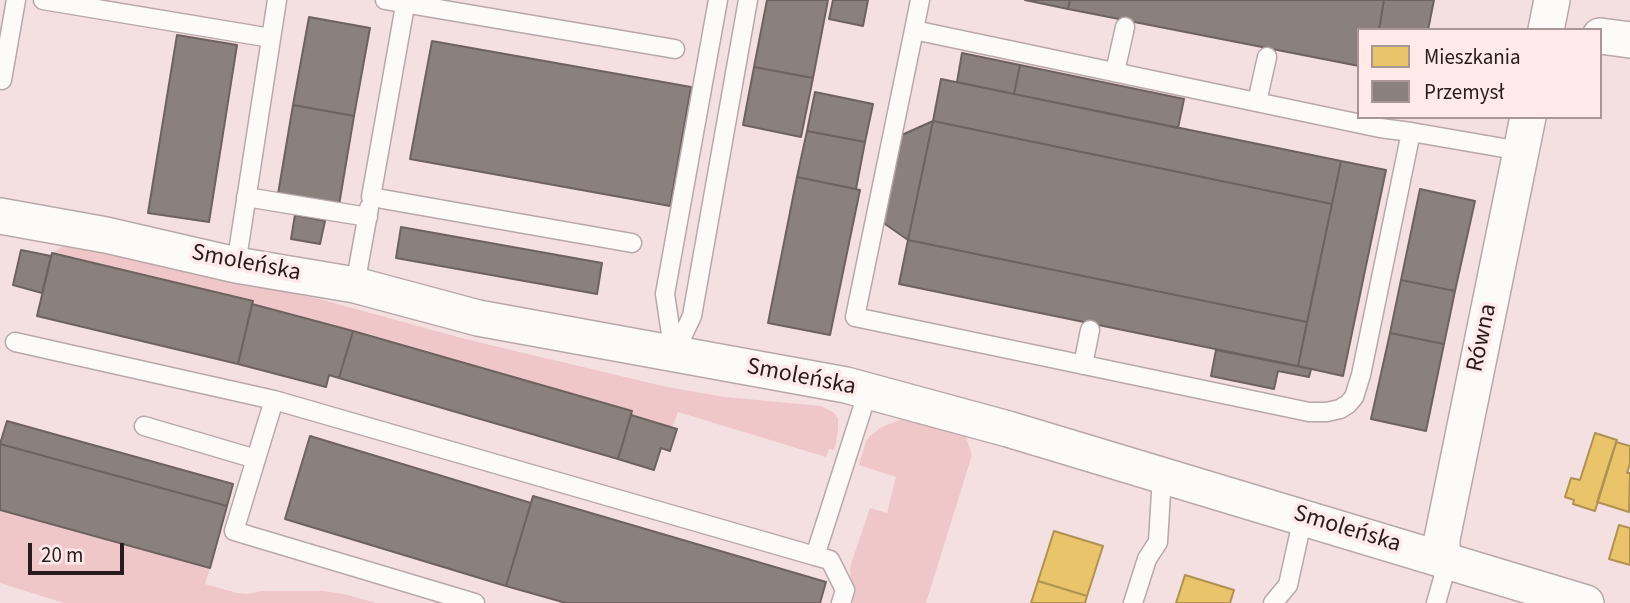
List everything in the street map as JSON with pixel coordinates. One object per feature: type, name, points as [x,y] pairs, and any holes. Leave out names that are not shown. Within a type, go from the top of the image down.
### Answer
[{"type":"street","points":[[1546,28],[1552,0]]},
{"type":"street","points":[[1602,36],[1630,40]]},
{"type":"street","name":"Równa","points":[[1442,559],[1442,539],[1528,119]]},
{"type":"street","name":"Smoleńska","points":[[0,216],[106,235],[236,265],[355,285],[478,318],[846,385],[1008,429],[1586,603]]},
{"type":"lane","points":[[2,80],[16,0]]},
{"type":"lane","points":[[43,0],[271,38]]},
{"type":"lane","points":[[236,265],[277,0]]},
{"type":"lane","points":[[385,0],[675,49]]},
{"type":"lane","points":[[674,354],[665,294],[718,0]]},
{"type":"lane","points":[[674,354],[692,316],[748,0]]},
{"type":"lane","points":[[920,0],[855,317],[1309,412],[1340,409],[1354,397],[1362,375],[1411,132]]},
{"type":"lane","points":[[355,285],[406,2]]},
{"type":"lane","points":[[1115,72],[1125,27]]},
{"type":"lane","points":[[914,30],[1380,128],[1521,151]]},
{"type":"lane","points":[[1257,102],[1267,57]]},
{"type":"lane","points":[[246,197],[368,217]]},
{"type":"lane","points":[[371,197],[632,243]]},
{"type":"lane","points":[[1083,365],[1090,330]]},
{"type":"lane","points":[[15,342],[274,400],[830,560],[845,590],[841,603]]},
{"type":"lane","points":[[815,556],[867,391]]},
{"type":"lane","points":[[274,400],[234,531],[475,603]]},
{"type":"lane","points":[[144,426],[256,459]]},
{"type":"lane","points":[[1133,603],[1147,559],[1158,542],[1161,475]]},
{"type":"lane","points":[[1273,603],[1288,584],[1303,517]]},
{"type":"lane","points":[[1436,603],[1444,575],[1442,559]]},
{"type":"shaded area","points":[[66,244],[90,247],[323,300],[465,339],[667,387],[725,397],[821,406],[838,418],[836,444],[834,450],[829,449],[826,457],[678,412],[672,428],[631,415],[632,411],[252,304],[252,301],[52,253]]},
{"type":"shaded area","points":[[904,418],[964,431],[972,455],[926,603],[853,603],[850,567],[870,508],[887,513],[896,477],[859,465],[870,436],[882,427]]},
{"type":"shaded area","points":[[0,510],[210,568],[205,584],[237,593],[323,591],[376,603],[64,603],[0,583]]},
{"type":"building: Mieszkania","points":[[1595,433],[1617,440],[1595,511],[1573,504],[1574,500],[1565,497],[1571,478],[1580,480]]},
{"type":"building: Mieszkania","points":[[1616,442],[1630,446],[1627,473],[1630,473],[1629,512],[1597,502]]},
{"type":"building: Mieszkania","points":[[1619,525],[1630,528],[1630,565],[1609,559]]},
{"type":"building: Mieszkania","points":[[1054,531],[1103,546],[1087,596],[1038,581]]},
{"type":"building: Mieszkania","points":[[1185,575],[1234,590],[1230,603],[1176,603]]},
{"type":"building: Mieszkania","points":[[1038,581],[1087,596],[1085,603],[1031,603]]},
{"type":"building: Przemysł","points":[[767,0],[828,0],[813,78],[754,67]]},
{"type":"building: Przemysł","points":[[833,0],[868,0],[863,26],[829,19]]},
{"type":"building: Przemysł","points":[[1025,0],[1070,0],[1068,9]]},
{"type":"building: Przemysł","points":[[1070,0],[1384,0],[1379,28],[1357,28],[1357,66],[1068,9]]},
{"type":"building: Przemysł","points":[[1384,0],[1434,0],[1428,28],[1379,28]]},
{"type":"building: Przemysł","points":[[309,17],[370,28],[354,116],[293,105]]},
{"type":"building: Przemysł","points":[[177,35],[237,45],[209,222],[148,213]]},
{"type":"building: Przemysł","points":[[432,41],[691,87],[670,206],[410,159]]},
{"type":"building: Przemysł","points":[[962,53],[1020,65],[1014,94],[957,82]]},
{"type":"building: Przemysł","points":[[1020,65],[1184,99],[1178,128],[1014,94]]},
{"type":"building: Przemysł","points":[[754,67],[813,78],[801,137],[743,125]]},
{"type":"building: Przemysł","points":[[941,79],[1341,161],[1332,204],[933,121]]},
{"type":"building: Przemysł","points":[[815,92],[873,104],[865,142],[807,131]]},
{"type":"building: Przemysł","points":[[293,105],[354,116],[339,205],[278,194]]},
{"type":"building: Przemysł","points":[[933,121],[1332,204],[1307,322],[908,240]]},
{"type":"building: Przemysł","points":[[933,121],[908,240],[881,223],[899,133],[904,134]]},
{"type":"building: Przemysł","points":[[807,131],[865,142],[856,189],[797,177]]},
{"type":"building: Przemysł","points":[[1341,161],[1386,170],[1343,376],[1298,366]]},
{"type":"building: Przemysł","points":[[797,177],[860,190],[830,335],[768,323]]},
{"type":"building: Przemysł","points":[[1420,189],[1475,201],[1455,291],[1401,280]]},
{"type":"building: Przemysł","points":[[295,215],[325,221],[320,244],[291,239]]},
{"type":"building: Przemysł","points":[[401,227],[602,263],[597,294],[396,258]]},
{"type":"building: Przemysł","points":[[908,240],[1307,322],[1298,366],[899,284]]},
{"type":"building: Przemysł","points":[[21,250],[51,256],[42,293],[13,285]]},
{"type":"building: Przemysł","points":[[52,253],[253,301],[238,364],[37,316]]},
{"type":"building: Przemysł","points":[[1401,280],[1455,291],[1444,344],[1390,333]]},
{"type":"building: Przemysł","points":[[252,304],[353,331],[339,378],[329,375],[326,387],[238,364]]},
{"type":"building: Przemysł","points":[[353,331],[632,411],[618,459],[339,378]]},
{"type":"building: Przemysł","points":[[1390,333],[1444,344],[1426,431],[1371,419]]},
{"type":"building: Przemysł","points":[[1216,350],[1311,369],[1309,377],[1278,371],[1274,389],[1211,376]]},
{"type":"building: Przemysł","points":[[631,415],[677,429],[670,451],[661,448],[654,470],[618,459]]},
{"type":"building: Przemysł","points":[[7,421],[233,484],[227,506],[0,444]]},
{"type":"building: Przemysł","points":[[310,436],[531,503],[506,586],[285,519]]},
{"type":"building: Przemysł","points":[[0,444],[227,506],[210,568],[0,510]]},
{"type":"building: Przemysł","points":[[533,496],[826,582],[820,603],[566,603],[506,586]]}]
